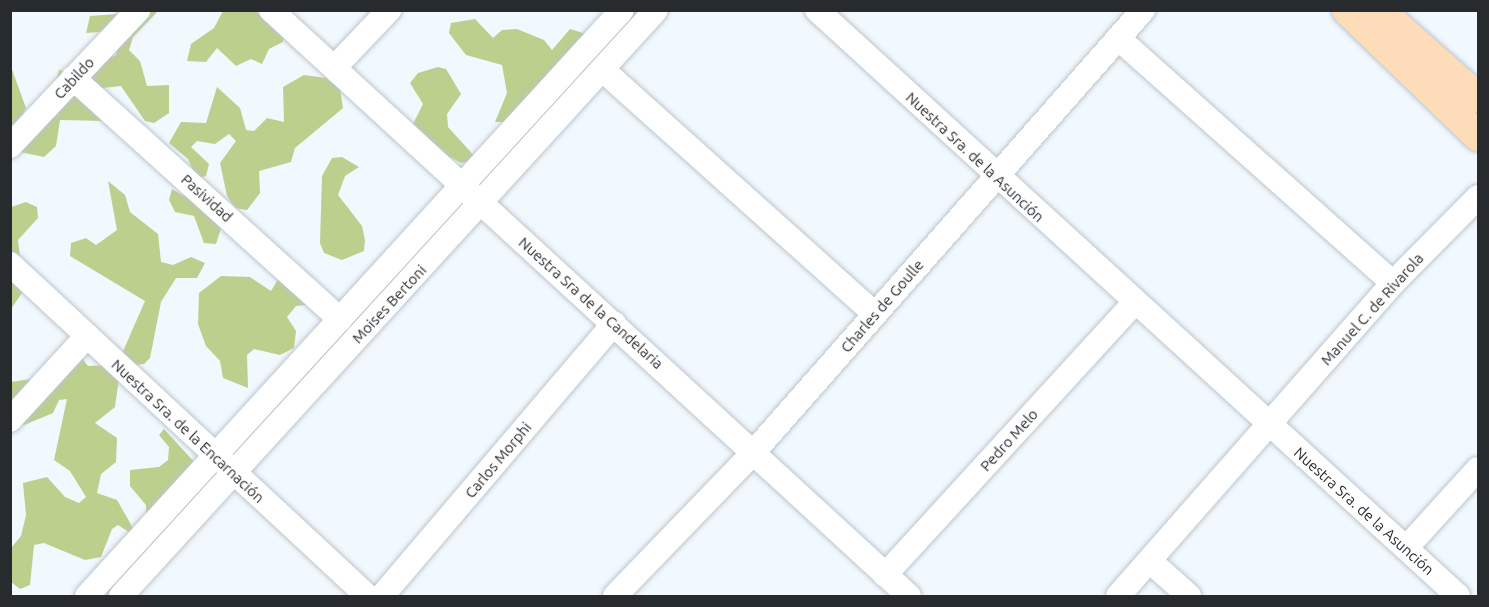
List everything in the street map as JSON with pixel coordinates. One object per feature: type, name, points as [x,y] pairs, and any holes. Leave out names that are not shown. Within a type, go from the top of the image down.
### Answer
[{"type":"main road","points":[[1347,10],[1479,136]]},
{"type":"main road","points":[[1389,14],[1479,98]]},
{"type":"street","name":"Cabildo","points":[[10,146],[138,10]]},
{"type":"street","name":"Nuestra Sra de la Candelaria","points":[[271,10],[462,188],[614,322],[752,454],[909,597]]},
{"type":"street","points":[[335,68],[389,10]]},
{"type":"street","name":"Moises Bertoni","points":[[87,597],[622,10]]},
{"type":"street","name":"Moises Bertoni","points":[[121,597],[604,71],[656,10]]},
{"type":"street","name":"Nuestra Sra. de la Asunción","points":[[817,10],[1133,304],[1407,548],[1458,597]]},
{"type":"street","name":"Charles de Goulle","points":[[615,597],[752,454],[1143,10]]},
{"type":"street","points":[[1118,38],[1393,283]]},
{"type":"street","points":[[604,71],[875,314]]},
{"type":"street","name":"Pasividad","points":[[73,78],[340,319]]},
{"type":"street","name":"Manuel C. de Rivarola","points":[[1151,562],[1393,283],[1479,197]]},
{"type":"street","name":"Nuestra Sra. de la Encarnación","points":[[10,264],[366,597]]},
{"type":"street","name":"Pedro Melo","points":[[885,575],[1133,304]]},
{"type":"street","name":"Carlos Morphi","points":[[382,597],[614,322]]},
{"type":"street","points":[[10,420],[87,336]]},
{"type":"street","points":[[1407,548],[1479,469]]},
{"type":"street","points":[[1118,597],[1151,562],[1189,597]]},
{"type":"green space","points":[[158,11],[133,37],[129,50],[140,61],[147,86],[169,85],[169,113],[154,123],[145,121],[121,86],[93,89],[106,121],[60,120],[56,146],[44,157],[20,152],[11,137],[10,64],[26,108],[23,114],[52,96],[59,70],[74,73],[116,55],[118,44],[110,31],[86,33],[90,16]]},
{"type":"green space","points":[[223,11],[256,11],[284,37],[283,42],[269,49],[262,64],[251,59],[236,66],[217,48],[206,62],[187,61],[191,44],[214,28]]},
{"type":"green space","points":[[475,19],[493,38],[502,30],[517,29],[544,40],[552,50],[570,29],[609,41],[586,75],[575,77],[509,161],[499,163],[507,122],[495,122],[507,93],[502,65],[466,55],[449,33],[451,23]]},
{"type":"green space","points":[[438,67],[446,69],[461,94],[447,114],[448,127],[478,160],[461,163],[435,149],[413,124],[423,104],[410,83],[418,73]]},
{"type":"green space","points":[[304,75],[326,78],[340,89],[343,108],[295,148],[291,162],[259,171],[260,193],[247,210],[235,208],[227,196],[220,163],[236,141],[229,134],[215,144],[197,141],[191,147],[209,164],[206,176],[197,179],[188,159],[169,143],[181,122],[206,123],[217,87],[240,108],[246,130],[254,131],[267,118],[284,122],[283,87]]},
{"type":"green space","points":[[342,157],[359,167],[345,176],[338,195],[362,226],[365,240],[364,251],[342,260],[324,253],[320,243],[322,176],[332,158]]},
{"type":"green space","points":[[108,181],[125,195],[130,212],[158,234],[161,262],[173,265],[191,257],[205,263],[197,278],[176,278],[161,302],[150,358],[144,364],[132,365],[120,358],[145,301],[70,256],[71,243],[86,238],[96,245],[117,230]]},
{"type":"green space","points":[[172,189],[184,196],[187,191],[224,219],[216,244],[204,243],[194,216],[175,212],[169,200]]},
{"type":"green space","points":[[26,202],[37,207],[38,218],[18,240],[24,290],[11,309],[11,207]]},
{"type":"green space","points":[[221,276],[250,277],[271,291],[279,278],[307,297],[305,305],[296,306],[287,317],[296,331],[294,348],[280,355],[254,349],[247,355],[248,388],[223,378],[220,361],[206,346],[198,324],[199,293]]},
{"type":"green space","points":[[81,357],[88,366],[109,365],[119,378],[115,407],[95,423],[117,438],[116,462],[101,474],[97,493],[117,500],[133,528],[146,516],[146,505],[130,486],[130,470],[159,467],[168,460],[169,447],[159,435],[164,429],[207,476],[205,487],[188,506],[135,536],[118,525],[112,529],[101,557],[85,560],[44,543],[34,545],[30,585],[20,589],[11,582],[11,548],[21,536],[26,515],[23,483],[47,477],[65,497],[79,503],[86,497],[70,471],[54,460],[67,399],[59,400],[53,413],[24,425],[11,418],[11,382],[70,373],[67,364]]}]
